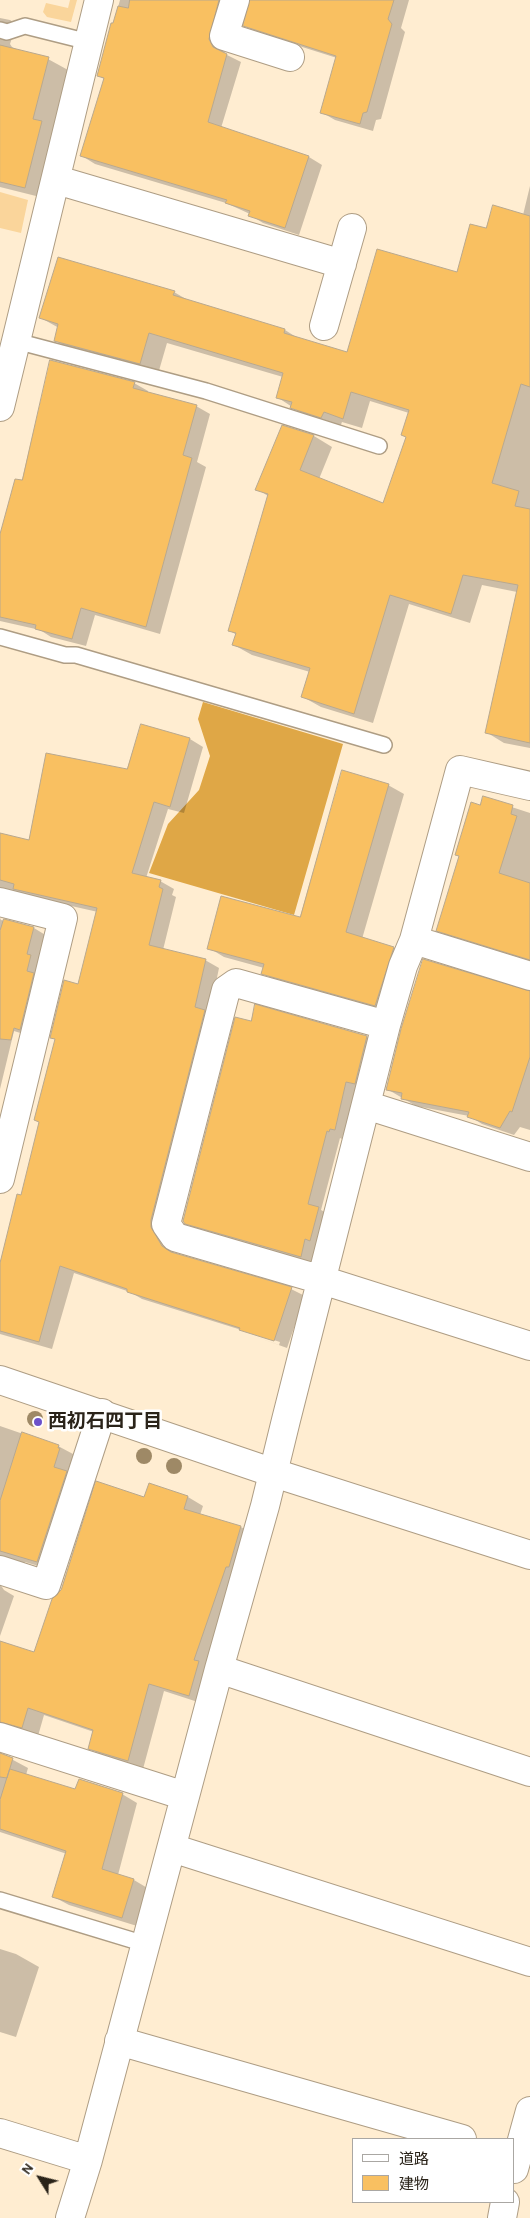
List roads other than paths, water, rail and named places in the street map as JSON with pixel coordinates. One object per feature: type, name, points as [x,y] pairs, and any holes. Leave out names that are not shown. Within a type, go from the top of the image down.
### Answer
[{"type":"street","points":[[0,406],[57,180],[99,0]]},
{"type":"street","points":[[235,0],[224,36],[290,57]]},
{"type":"street","points":[[57,180],[342,264]]},
{"type":"street","points":[[324,326],[352,228]]},
{"type":"street","points":[[70,2218],[88,2160],[219,1669],[274,1473],[386,1025],[403,966],[414,940],[460,770],[530,786]]},
{"type":"street","points":[[0,902],[64,918],[0,1179]]},
{"type":"street","points":[[414,940],[530,976]]},
{"type":"street","points":[[386,1025],[236,982],[226,990],[166,1224],[174,1237],[322,1280],[530,1346]]},
{"type":"street","points":[[366,1105],[530,1157]]},
{"type":"street","points":[[0,1380],[102,1413],[274,1473],[530,1555]]},
{"type":"street","points":[[0,1570],[46,1585],[102,1413]]},
{"type":"street","points":[[219,1669],[530,1772]]},
{"type":"street","points":[[0,1737],[185,1796]]},
{"type":"street","points":[[172,1848],[530,1962]]},
{"type":"street","points":[[119,2042],[458,2138]]},
{"type":"street","points":[[519,2159],[530,2111]]},
{"type":"street","points":[[0,2133],[88,2160]]},
{"type":"street","points":[[502,2218],[505,2203]]},
{"type":"lane","points":[[0,30],[7,32],[26,26],[89,42]]},
{"type":"lane","points":[[16,341],[206,391],[379,446]]},
{"type":"lane","points":[[0,637],[64,655],[76,655],[95,660],[384,745]]},
{"type":"lane","points":[[0,1900],[145,1944]]},
{"type":"place","name":"西初石四丁目","points":[[38,1422]]}]
